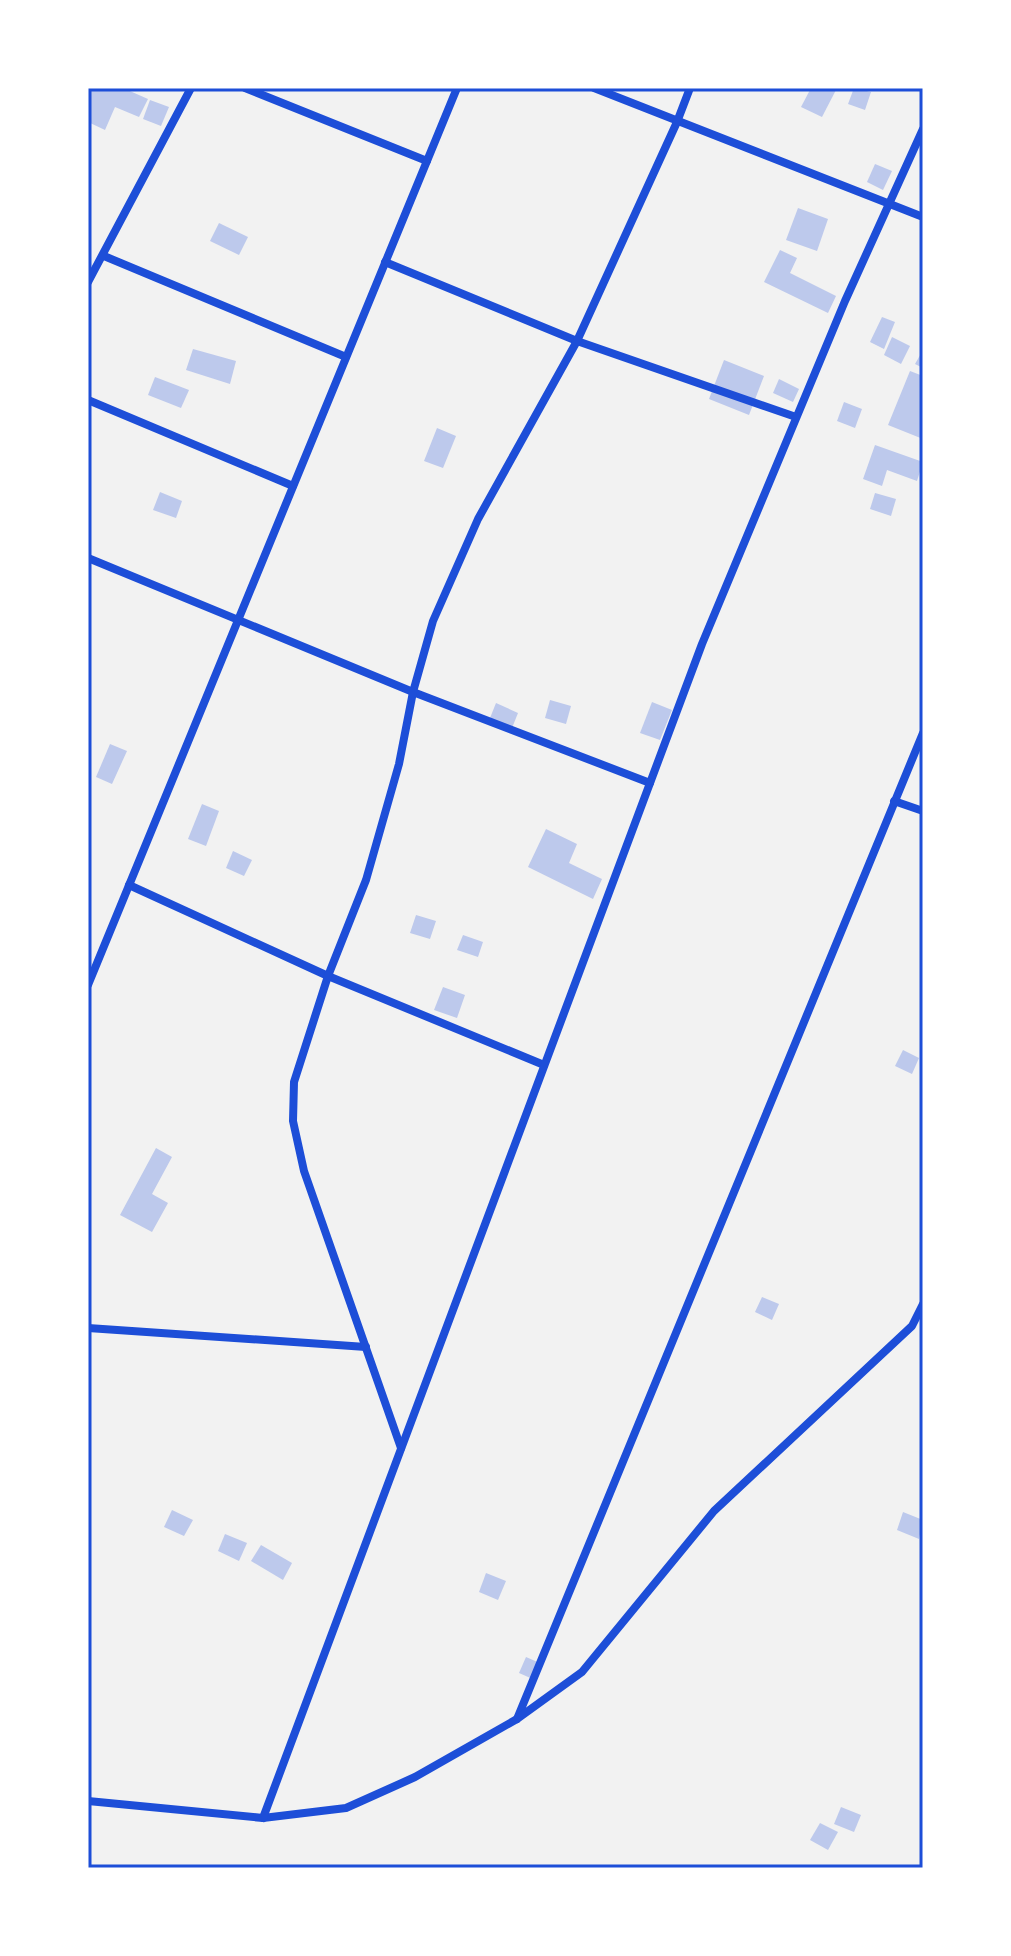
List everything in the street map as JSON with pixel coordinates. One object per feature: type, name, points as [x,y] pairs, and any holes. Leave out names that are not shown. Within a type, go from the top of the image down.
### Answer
[{"type":"street","points":[[88,282],[191,88]]},
{"type":"street","points":[[245,88],[427,161]]},
{"type":"street","points":[[88,985],[457,88]]},
{"type":"street","points":[[594,88],[923,217]]},
{"type":"street","points":[[401,1448],[304,1171],[293,1121],[294,1082],[328,976],[366,880],[399,764],[413,692],[433,621],[478,519],[577,341],[690,88]]},
{"type":"street","points":[[263,1818],[702,644],[845,301],[923,129]]},
{"type":"street","points":[[104,256],[346,357]]},
{"type":"street","points":[[385,262],[577,341],[796,417]]},
{"type":"street","points":[[88,400],[293,486]]},
{"type":"street","points":[[88,558],[413,692],[650,783]]},
{"type":"street","points":[[517,1719],[923,733]]},
{"type":"street","points":[[894,801],[923,811]]},
{"type":"street","points":[[129,885],[328,976],[544,1065]]},
{"type":"street","points":[[88,1801],[263,1818],[346,1808],[415,1777],[517,1719],[582,1672],[714,1511],[912,1326],[923,1304]]},
{"type":"street","points":[[912,1326],[923,1331]]},
{"type":"street","points":[[88,1328],[366,1347]]},
{"type":"building","points":[[88,88],[123,88],[148,99],[139,117],[115,107],[105,130],[88,122]]},
{"type":"building","points":[[811,88],[837,88],[822,117],[801,107]]},
{"type":"building","points":[[854,88],[871,92],[865,110],[848,104]]},
{"type":"building","points":[[150,100],[169,107],[161,126],[143,119]]},
{"type":"building","points":[[875,164],[892,171],[883,190],[867,182]]},
{"type":"building","points":[[798,208],[828,219],[817,251],[786,240]]},
{"type":"building","points":[[219,223],[248,237],[239,255],[210,241]]},
{"type":"building","points":[[780,250],[797,258],[790,273],[836,296],[828,313],[764,282]]},
{"type":"building","points":[[882,317],[895,322],[884,349],[870,342]]},
{"type":"building","points":[[892,337],[910,346],[901,364],[884,355]]},
{"type":"building","points":[[193,349],[236,361],[230,384],[186,370]]},
{"type":"building","points":[[923,350],[923,368],[915,364]]},
{"type":"building","points":[[724,360],[764,376],[749,415],[709,399]]},
{"type":"building","points":[[910,371],[923,376],[923,439],[888,425]]},
{"type":"building","points":[[155,377],[189,390],[181,408],[148,395]]},
{"type":"building","points":[[779,379],[799,389],[793,402],[773,393]]},
{"type":"building","points":[[844,402],[862,409],[855,428],[837,421]]},
{"type":"building","points":[[437,428],[456,436],[443,468],[424,461]]},
{"type":"building","points":[[875,445],[923,462],[917,481],[887,470],[882,486],[863,479]]},
{"type":"building","points":[[160,492],[182,501],[176,518],[153,510]]},
{"type":"building","points":[[875,493],[896,499],[891,516],[870,509]]},
{"type":"building","points":[[550,700],[571,706],[566,724],[545,718]]},
{"type":"building","points":[[652,702],[672,710],[660,740],[640,733]]},
{"type":"building","points":[[496,703],[518,713],[512,728],[490,718]]},
{"type":"building","points":[[110,744],[127,751],[112,784],[96,777]]},
{"type":"building","points":[[202,804],[219,811],[206,846],[188,839]]},
{"type":"building","points":[[546,829],[577,844],[569,863],[602,879],[593,899],[528,867]]},
{"type":"building","points":[[233,851],[252,860],[244,876],[226,868]]},
{"type":"building","points":[[416,915],[436,921],[430,939],[410,933]]},
{"type":"building","points":[[463,935],[483,942],[478,957],[457,950]]},
{"type":"building","points":[[443,987],[465,995],[457,1018],[434,1010]]},
{"type":"building","points":[[903,1050],[919,1058],[912,1074],[895,1066]]},
{"type":"building","points":[[156,1148],[172,1157],[152,1194],[168,1203],[152,1232],[120,1215]]},
{"type":"building","points":[[762,1297],[779,1304],[772,1320],[755,1312]]},
{"type":"building","points":[[172,1510],[193,1520],[184,1536],[164,1527]]},
{"type":"building","points":[[903,1512],[923,1520],[919,1539],[897,1530]]},
{"type":"building","points":[[225,1534],[247,1543],[239,1561],[218,1551]]},
{"type":"building","points":[[261,1545],[292,1563],[283,1580],[251,1561]]},
{"type":"building","points":[[486,1573],[506,1581],[498,1600],[479,1592]]},
{"type":"building","points":[[526,1657],[542,1664],[535,1680],[519,1673]]},
{"type":"building","points":[[841,1807],[861,1815],[854,1832],[834,1824]]},
{"type":"building","points":[[820,1823],[838,1832],[828,1850],[810,1840]]}]
